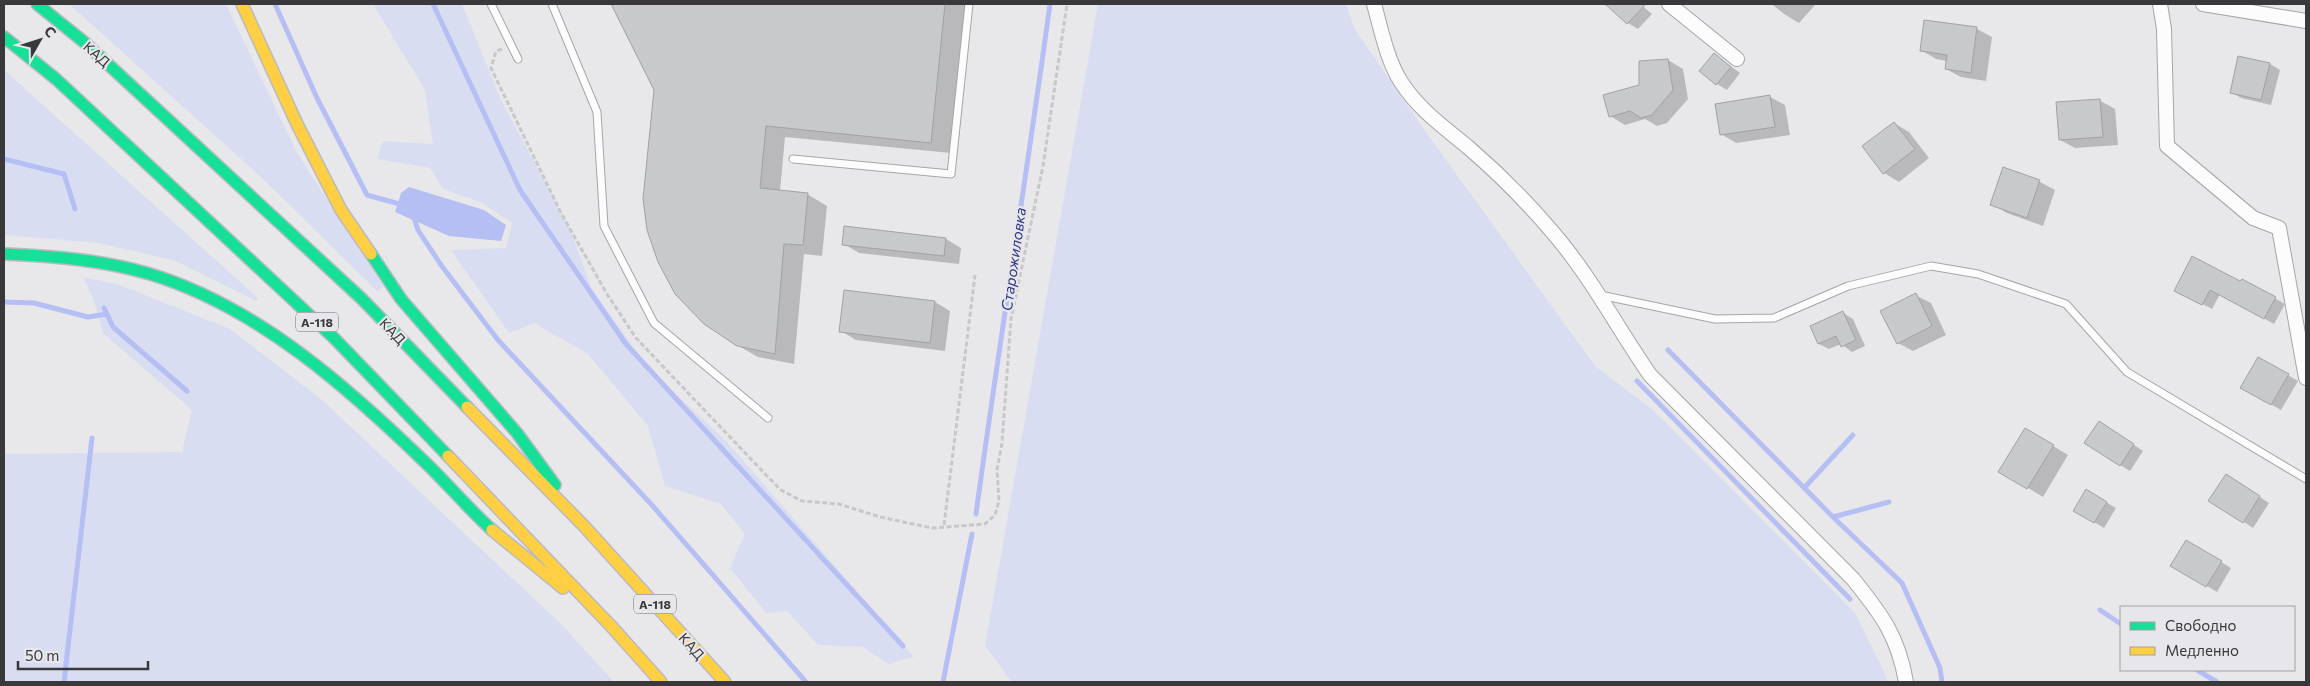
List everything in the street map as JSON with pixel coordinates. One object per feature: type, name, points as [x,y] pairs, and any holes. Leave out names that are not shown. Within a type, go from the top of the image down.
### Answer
[{"type":"main road","name":"КАД","points":[[37,4],[84,42],[362,299],[584,526],[725,682]]},
{"type":"main road","points":[[242,4],[297,124],[341,210],[401,299],[517,433],[584,526]]},
{"type":"main road","name":"А-118","points":[[4,37],[56,79],[334,338],[610,626],[661,682]]},
{"type":"main road","points":[[4,254],[82,258],[141,272],[194,290],[253,321],[331,379],[430,468],[509,545],[610,626]]},
{"type":"street","points":[[1374,4],[1400,81],[1424,112],[1504,179],[1550,229],[1600,295],[1650,375],[1853,579],[1880,612],[1892,634],[1902,659],[1906,682]]},
{"type":"street","points":[[1669,4],[1737,59]]},
{"type":"street","points":[[2160,4],[2164,29],[2167,146],[2253,218],[2279,228],[2306,378]]},
{"type":"street","points":[[2203,4],[2306,21]]},
{"type":"lane","points":[[492,4],[518,59]]},
{"type":"lane","points":[[552,4],[597,112],[604,226],[654,323],[768,418]]},
{"type":"lane","points":[[793,159],[951,174],[969,4]]},
{"type":"lane","points":[[1600,295],[1715,320],[1774,318],[1848,286],[1931,266],[1978,274],[2066,304],[2127,372],[2306,479]]},
{"type":"path","points":[[802,501],[839,504],[932,528],[985,524],[995,515],[999,501],[997,470],[1002,443],[1011,319],[1043,166],[1067,4]]},
{"type":"path","points":[[944,526],[975,276]]},
{"type":"shaded area","points":[[69,4],[226,4],[297,153],[383,286],[378,292],[261,177]]},
{"type":"shaded area","points":[[373,4],[462,4],[501,100],[570,229],[592,289],[648,368],[727,442],[914,657],[888,664],[863,647],[818,645],[787,611],[766,613],[730,568],[745,534],[721,504],[665,486],[648,426],[588,354],[534,323],[509,333],[451,250],[506,248],[512,223],[480,202],[443,189],[430,168],[377,159],[383,141],[433,144],[425,90]]},
{"type":"shaded area","points":[[1098,4],[1346,4],[1354,28],[1418,121],[1595,366],[1653,410],[1855,613],[1885,674],[1887,682],[1012,682],[985,646]]},
{"type":"shaded area","points":[[4,70],[258,298],[257,301],[176,261],[99,243],[4,235]]},
{"type":"shaded area","points":[[83,277],[120,285],[230,329],[321,399],[562,625],[614,682],[4,682],[4,454],[182,452],[192,410],[103,333],[93,298]]},
{"type":"water","points":[[409,187],[484,210],[506,225],[501,241],[449,236],[395,212],[401,193]]},
{"type":"building","points":[[611,4],[945,4],[931,143],[766,126],[760,188],[808,193],[803,245],[784,244],[775,354],[737,346],[704,324],[675,294],[658,262],[647,230],[643,199],[654,90]]},
{"type":"building","points":[[1605,4],[1646,4],[1627,24]]},
{"type":"building","points":[[1924,20],[1977,27],[1971,73],[1945,69],[1947,55],[1920,51]]},
{"type":"building","points":[[1714,53],[1731,67],[1716,85],[1699,71]]},
{"type":"building","points":[[2238,56],[2270,63],[2261,100],[2230,93]]},
{"type":"building","points":[[1668,59],[1673,90],[1652,115],[1641,118],[1630,111],[1609,117],[1603,95],[1639,85],[1639,61]]},
{"type":"building","points":[[1770,95],[1775,127],[1720,135],[1715,104]]},
{"type":"building","points":[[2100,99],[2103,137],[2059,140],[2056,102]]},
{"type":"building","points":[[1894,122],[1915,149],[1883,174],[1862,146]]},
{"type":"building","points":[[2003,167],[2040,180],[2027,218],[1990,205]]},
{"type":"building","points":[[844,226],[946,238],[944,256],[842,245]]},
{"type":"building","points":[[2192,256],[2276,297],[2264,319],[2210,290],[2202,305],[2174,291]]},
{"type":"building","points":[[844,290],[935,301],[930,343],[839,332]]},
{"type":"building","points":[[1916,293],[1932,326],[1897,344],[1880,311]]},
{"type":"building","points":[[1843,311],[1856,340],[1841,347],[1836,336],[1818,344],[1810,326]]},
{"type":"building","points":[[2258,357],[2289,374],[2271,405],[2240,388]]},
{"type":"building","points":[[2099,421],[2134,444],[2120,466],[2084,443]]},
{"type":"building","points":[[2025,428],[2054,445],[2027,489],[1998,472]]},
{"type":"building","points":[[2226,474],[2260,496],[2243,523],[2208,501]]},
{"type":"building","points":[[2086,489],[2107,502],[2094,523],[2073,511]]},
{"type":"building","points":[[2186,540],[2222,561],[2206,587],[2170,566]]},
{"type":"waterway","points":[[275,4],[317,98],[367,195],[403,205]]},
{"type":"waterway","points":[[433,4],[520,190],[626,344],[903,646]]},
{"type":"waterway","name":"Старожиловка","points":[[976,514],[1050,4]]},
{"type":"waterway","points":[[4,159],[64,174],[75,209]]},
{"type":"waterway","points":[[413,215],[418,230],[441,265],[498,340],[651,504],[806,682]]},
{"type":"waterway","points":[[4,302],[34,303],[88,317],[107,314]]},
{"type":"waterway","points":[[104,308],[113,327],[187,391]]},
{"type":"waterway","points":[[1668,350],[1833,517],[1902,583],[1940,668],[1942,682]]},
{"type":"waterway","points":[[1637,381],[1850,599]]},
{"type":"waterway","points":[[1804,488],[1853,435]]},
{"type":"waterway","points":[[64,682],[92,438]]},
{"type":"waterway","points":[[1833,517],[1889,502]]},
{"type":"waterway","name":"Старожиловка","points":[[943,682],[972,534]]},
{"type":"waterway","points":[[2100,610],[2120,623]]},
{"type":"waterway","points":[[2199,671],[2217,682]]},
{"type":"traffic: fast","points":[[37,4],[84,42],[362,299],[467,407]]},
{"type":"traffic: fast","points":[[4,37],[56,79],[334,338],[448,456]]},
{"type":"traffic: fast","points":[[4,254],[78,260],[132,269],[190,289],[229,307],[266,329],[336,381],[369,409],[431,468],[492,530]]},
{"type":"traffic: fast","points":[[371,254],[401,299],[517,433],[555,485]]},
{"type":"traffic: slow","points":[[242,4],[297,124],[341,210],[371,254]]},
{"type":"traffic: slow","points":[[467,407],[584,526],[725,682]]},
{"type":"traffic: slow","points":[[448,456],[611,626],[661,682]]},
{"type":"traffic: slow","points":[[492,530],[563,588]]}]
